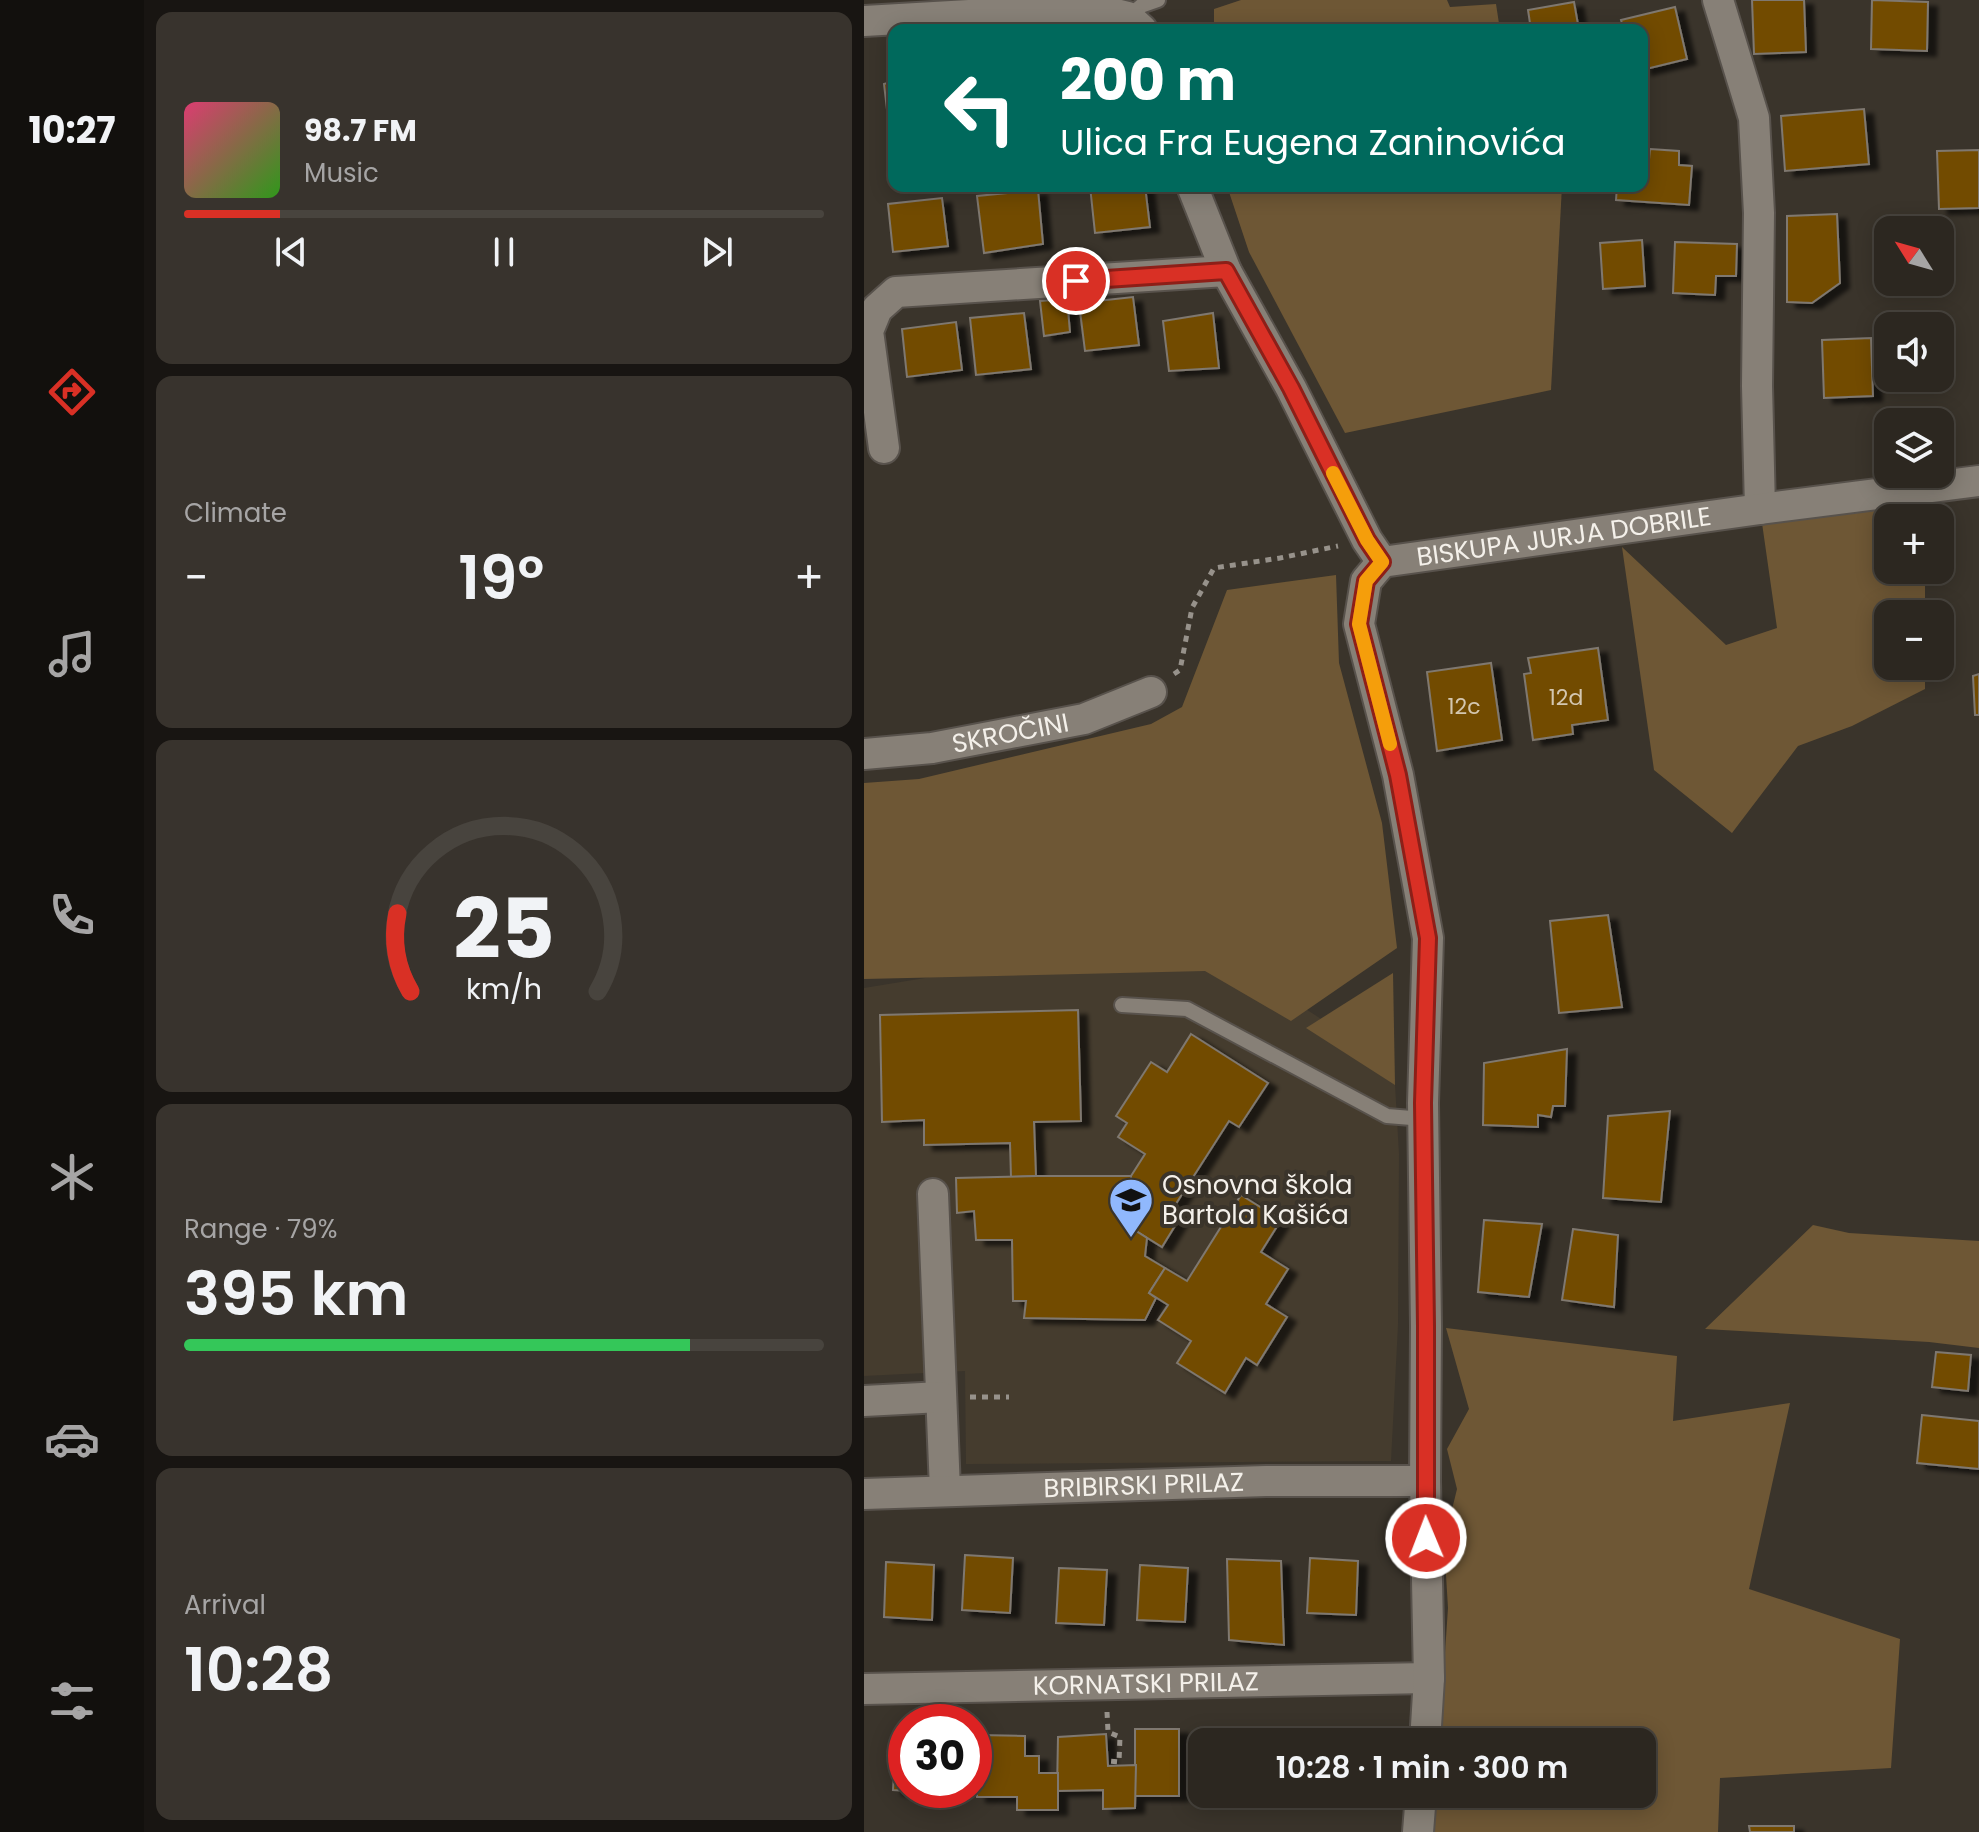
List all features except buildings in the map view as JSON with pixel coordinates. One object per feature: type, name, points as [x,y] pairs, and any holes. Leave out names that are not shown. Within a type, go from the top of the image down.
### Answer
[{"type":"street","points":[[1718,0],[1754,118],[1759,213],[1757,386],[1760,509]]},
{"type":"street","points":[[864,21],[1091,8],[1135,23]]},
{"type":"street","points":[[1194,192],[1226,271],[1291,388],[1375,551]]},
{"type":"street","points":[[884,448],[868,331],[877,309],[896,292],[1226,271]]},
{"type":"street","name":"BISKUPA JURJA DOBRILE","points":[[1426,1728],[1429,1678],[1424,1119],[1428,938],[1398,775],[1359,624],[1375,551],[1760,509],[1979,481]]},
{"type":"street","name":"SKROČINI","points":[[864,754],[932,748],[1084,719],[1151,692]]},
{"type":"street","points":[[933,1194],[945,1490]]},
{"type":"street","points":[[864,1401],[941,1397]]},
{"type":"street","name":"BRIBIRSKI PRILAZ","points":[[864,1494],[1266,1481],[1425,1481]]},
{"type":"street","name":"KORNATSKI PRILAZ","points":[[864,1689],[1429,1678]]},
{"type":"street","points":[[1418,1832],[1420,1808]]},
{"type":"lane","points":[[1135,23],[1141,6],[1158,0]]},
{"type":"lane","points":[[1122,1005],[1187,1009],[1387,1116],[1424,1119]]},
{"type":"path","points":[[1151,692],[1180,670],[1192,608],[1214,568],[1280,558],[1375,551]]},
{"type":"path","points":[[1107,1707],[1108,1732],[1120,1737],[1119,1762],[1108,1761]]},
{"type":"shaded area","points":[[1241,0],[1447,0],[1450,7],[1496,4],[1499,24],[1214,24],[1214,9]]},
{"type":"shaded area","points":[[1229,192],[1562,192],[1551,390],[1345,433],[1249,252]]},
{"type":"shaded area","points":[[1924,488],[1924,504],[1874,504],[1874,584],[1925,584],[1925,600],[1874,600],[1874,680],[1925,680],[1925,689],[1852,726],[1798,746],[1732,833],[1654,770],[1622,547],[1726,645],[1777,628],[1760,509]]},
{"type":"shaded area","points":[[1336,575],[1339,663],[1382,823],[1397,948],[1291,1021],[1205,971],[864,979],[864,783],[919,779],[1151,724],[1182,707],[1227,590]]},
{"type":"shaded area","name":"Osnovna škola Bartola Kašića","points":[[1201,940],[1391,1065],[1399,1154],[1398,1325],[1391,1461],[966,1464],[965,1371],[864,1376],[864,988],[1113,947]]},
{"type":"shaded area","points":[[1393,973],[1395,1085],[1306,1028]]},
{"type":"shaded area","points":[[1813,1225],[1849,1233],[1979,1241],[1979,1348],[1929,1342],[1705,1329]]},
{"type":"shaded area","points":[[1446,1328],[1677,1356],[1673,1421],[1790,1403],[1749,1589],[1900,1639],[1891,1768],[1720,1778],[1718,1832],[1433,1832],[1434,1808],[1656,1808],[1656,1728],[1440,1728],[1448,1608],[1444,1542],[1457,1489],[1447,1449],[1469,1409]]},
{"type":"slow traffic","points":[[1333,473],[1367,540],[1382,562],[1366,581],[1359,624],[1390,744]]},
{"type":"place","name":"Osnovna škola Bartola Kašića","points":[[1131,1239]]},
{"type":"route","points":[[1076,281],[1226,271],[1291,388],[1367,540],[1382,562],[1366,581],[1359,624],[1398,775],[1428,938],[1423,1103],[1426,1538]]}]
